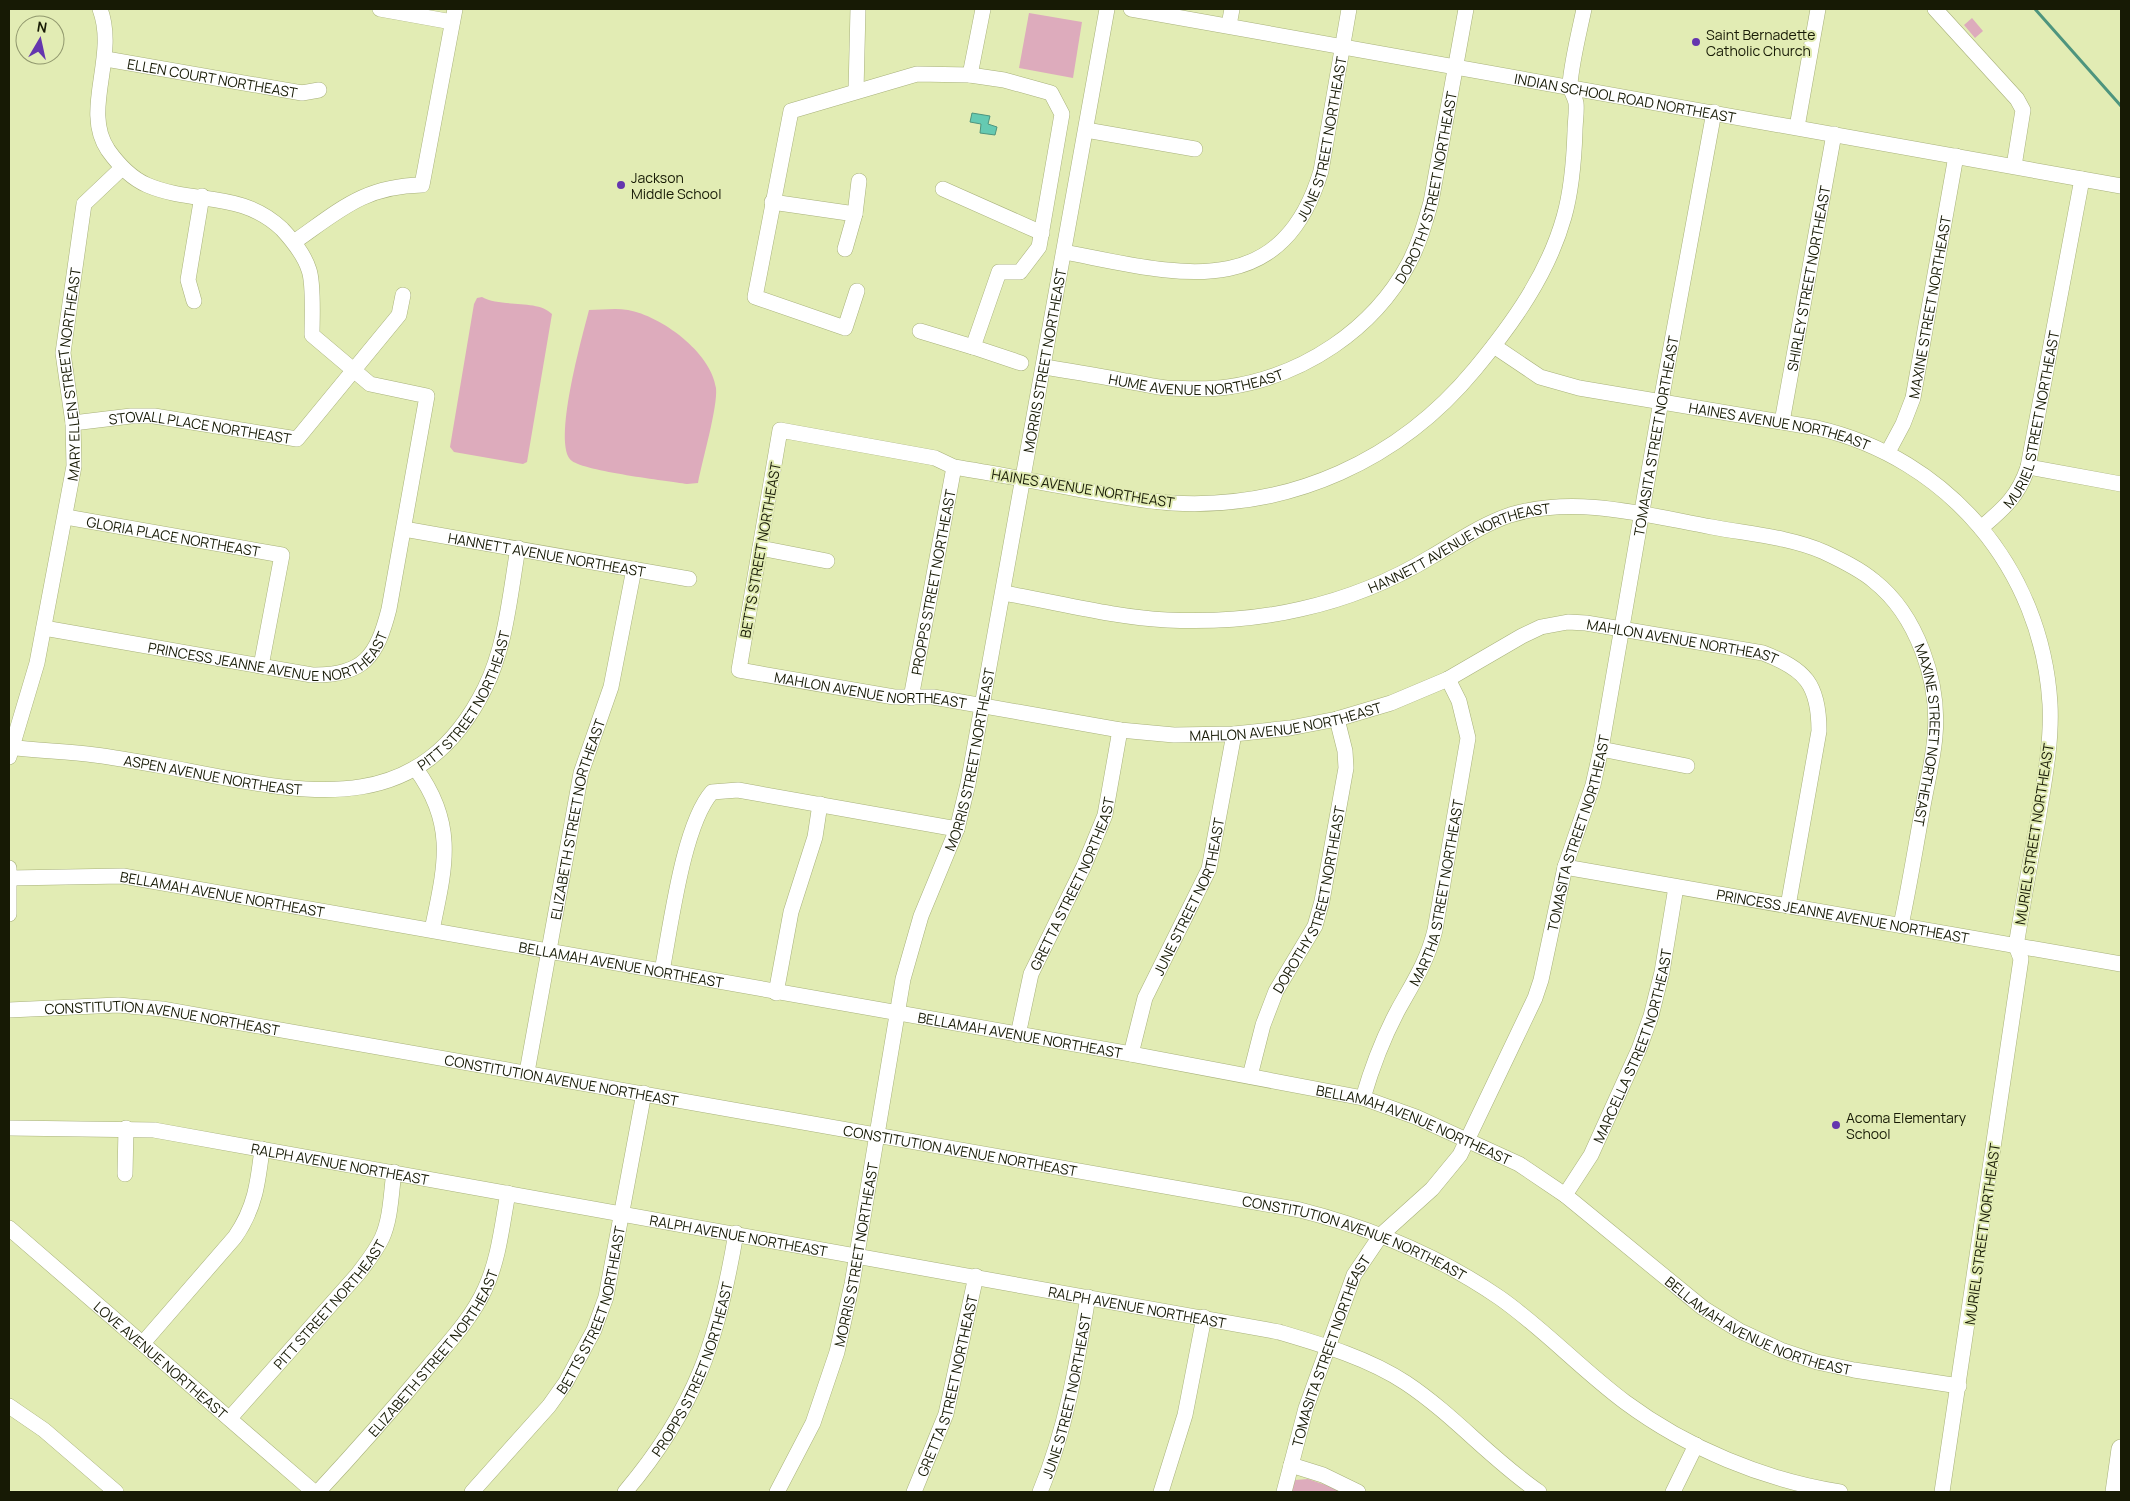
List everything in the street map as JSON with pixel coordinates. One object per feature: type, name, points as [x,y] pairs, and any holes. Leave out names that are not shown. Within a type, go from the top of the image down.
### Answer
[{"type":"main road","points":[[2115,1492],[2121,1449]]},
{"type":"street","points":[[100,9],[107,35],[106,59],[97,119],[107,149],[122,168],[147,185],[243,204],[271,219],[294,242],[310,271],[312,335],[354,372],[400,315],[403,295]]},
{"type":"street","points":[[294,242],[360,197],[396,186],[422,185],[453,15],[380,9]]},
{"type":"street","points":[[856,91],[858,9]]},
{"type":"street","points":[[970,75],[983,9]]},
{"type":"street","name":"MORRIS STREET NORTHEAST","points":[[777,1492],[796,1457],[820,1403],[837,1352],[857,1255],[903,979],[921,916],[957,829],[968,784],[1107,9]]},
{"type":"street","name":"INDIAN SCHOOL ROAD NORTHEAST","points":[[1131,9],[2121,186]]},
{"type":"street","points":[[1229,25],[1232,9]]},
{"type":"street","name":"JUNE STREET NORTHEAST","points":[[1064,252],[1190,273],[1216,272],[1240,266],[1266,253],[1302,219],[1313,196],[1321,171],[1349,9]]},
{"type":"street","name":"DOROTHY STREET NORTHEAST","points":[[1340,341],[1362,324],[1395,285],[1410,262],[1422,234],[1431,202],[1466,9]]},
{"type":"street","points":[[1494,346],[1541,277],[1564,219],[1571,192],[1574,165],[1576,102],[1570,87],[1584,9]]},
{"type":"street","points":[[1797,127],[1818,9]]},
{"type":"street","points":[[1934,9],[2017,99],[2023,110],[2014,166]]},
{"type":"street","name":"ELLEN COURT NORTHEAST","points":[[106,59],[302,93],[319,90]]},
{"type":"street","points":[[858,291],[845,328],[755,297],[791,111],[917,74],[970,75],[1004,80],[1051,93],[1062,114],[1042,233],[1038,246],[1020,272],[999,272],[973,347]]},
{"type":"street","name":"TOMASITA STREET NORTHEAST","points":[[1284,1492],[1306,1408],[1354,1275],[1381,1235],[1448,1172],[1468,1139],[1541,980],[1565,867],[1593,785],[1601,749],[1643,514],[1660,401],[1714,112]]},
{"type":"street","points":[[1086,130],[1195,149]]},
{"type":"street","name":"SHIRLEY STREET NORTHEAST","points":[[1782,422],[1834,134]]},
{"type":"street","name":"MAXINE STREET NORTHEAST","points":[[1888,452],[1903,424],[1913,398],[1956,156]]},
{"type":"street","name":"MARY ELLEN STREET NORTHEAST","points":[[9,750],[37,662],[66,517],[74,466],[74,423],[63,353],[84,204],[122,168]]},
{"type":"street","name":"MURIEL STREET NORTHEAST","points":[[1942,1492],[2021,959],[2016,946],[2048,756],[2050,705],[2046,666],[2039,636],[2024,596],[2009,566],[1980,528],[2009,503],[2022,486],[2028,467],[2082,179]]},
{"type":"street","points":[[845,249],[855,214],[860,181]]},
{"type":"street","points":[[943,189],[1042,233]]},
{"type":"street","points":[[194,301],[188,280],[202,196]]},
{"type":"street","points":[[772,202],[855,214]]},
{"type":"street","points":[[920,332],[1021,363]]},
{"type":"street","name":"HUME AVENUE NORTHEAST","points":[[1044,367],[1166,388],[1228,387],[1267,377],[1308,361],[1340,341]]},
{"type":"street","name":"HAINES AVENUE NORTHEAST","points":[[780,430],[935,458],[954,467],[1144,501],[1194,504],[1236,503],[1305,488],[1358,466],[1402,439],[1432,416],[1457,392],[1494,346],[1540,377],[1579,388],[1841,433],[1888,452],[1938,485],[1960,503],[1980,528]]},
{"type":"street","name":"STOVALL PLACE NORTHEAST","points":[[74,423],[131,416],[154,416],[297,439],[354,372]]},
{"type":"street","name":"PRINCESS JEANNE AVENUE NORTHEAST","points":[[44,628],[312,675],[335,675],[350,672],[363,662],[374,650],[383,632],[404,529],[427,396],[370,384],[354,372]]},
{"type":"street","name":"BETTS STREET NORTHEAST","points":[[740,670],[780,430]]},
{"type":"street","name":"PROPPS STREET NORTHEAST","points":[[911,698],[954,467]]},
{"type":"street","points":[[2028,467],[2121,484]]},
{"type":"street","name":"HANNETT AVENUE NORTHEAST","points":[[1003,593],[1166,620],[1210,621],[1260,616],[1301,609],[1380,584],[1428,559],[1472,532],[1508,516],[1534,509],[1563,506],[1596,507],[1643,514],[1784,540],[1821,551],[1850,565],[1875,581],[1898,607]]},
{"type":"street","name":"GLORIA PLACE NORTHEAST","points":[[66,517],[282,554],[261,666]]},
{"type":"street","name":"HANNETT AVENUE NORTHEAST","points":[[404,529],[689,579]]},
{"type":"street","name":"PITT STREET NORTHEAST","points":[[432,930],[445,858],[444,837],[440,815],[432,796],[416,769],[448,742],[469,717],[485,688],[493,670],[508,611],[518,548]]},
{"type":"street","points":[[760,548],[827,561]]},
{"type":"street","name":"ELIZABETH STREET NORTHEAST","points":[[528,1072],[581,773],[611,687],[634,569]]},
{"type":"street","name":"MAXINE STREET NORTHEAST","points":[[1898,607],[1914,632],[1925,659],[1932,685],[1935,735],[1902,925]]},
{"type":"street","name":"MAHLON AVENUE NORTHEAST","points":[[740,670],[894,697],[933,697],[1120,730],[1174,735],[1234,734],[1290,728],[1337,719],[1391,703],[1448,679],[1522,636],[1542,627],[1568,622],[1586,623],[1763,653],[1790,664],[1806,679],[1814,693],[1819,711],[1819,731],[1788,906]]},
{"type":"street","name":"MARTHA STREET NORTHEAST","points":[[1363,1098],[1371,1067],[1398,1010],[1429,954],[1435,930],[1468,738],[1459,701],[1448,679]]},
{"type":"street","name":"DOROTHY STREET NORTHEAST","points":[[1250,1076],[1263,1025],[1276,991],[1315,926],[1322,901],[1346,768],[1346,751],[1337,719]]},
{"type":"street","name":"GRETTA STREET NORTHEAST","points":[[1018,1035],[1031,974],[1084,866],[1105,814],[1120,730]]},
{"type":"street","name":"JUNE STREET NORTHEAST","points":[[1131,1054],[1145,998],[1209,869],[1234,734]]},
{"type":"street","points":[[1601,749],[1687,766]]},
{"type":"street","name":"ASPEN AVENUE NORTHEAST","points":[[9,750],[94,754],[284,788],[320,792],[344,790],[387,781],[416,769]]},
{"type":"street","points":[[662,971],[684,862],[695,819],[702,802],[712,792],[738,790],[957,829]]},
{"type":"street","points":[[776,993],[792,912],[815,838],[820,804]]},
{"type":"street","name":"PRINCESS JEANNE AVENUE NORTHEAST","points":[[1565,867],[2121,964]]},
{"type":"street","points":[[9,873],[9,914]]},
{"type":"street","name":"BELLAMAH AVENUE NORTHEAST","points":[[9,873],[123,876],[662,971],[776,993],[1131,1054],[1363,1098],[1416,1117],[1468,1139],[1519,1164],[1565,1195],[1687,1296],[1740,1331],[1781,1350],[1817,1362],[1854,1370],[1959,1386]]},
{"type":"street","name":"MARCELLA STREET NORTHEAST","points":[[1565,1195],[1591,1155],[1639,1048],[1651,1016],[1662,972],[1676,887]]},
{"type":"street","name":"CONSTITUTION AVENUE NORTHEAST","points":[[9,1010],[118,1005],[162,1008],[1300,1210],[1340,1220],[1381,1235],[1438,1261],[1495,1295],[1626,1403],[1662,1427],[1696,1445],[1760,1472],[1790,1482],[1840,1492]]},
{"type":"street","name":"BETTS STREET NORTHEAST","points":[[472,1492],[549,1406],[577,1363],[594,1330],[606,1297],[644,1093]]},
{"type":"street","name":"RALPH AVENUE NORTHEAST","points":[[9,1128],[28,1130],[126,1128],[154,1130],[1280,1332],[1327,1346],[1371,1363],[1406,1383],[1444,1412],[1539,1492]]},
{"type":"street","points":[[125,1174],[126,1128]]},
{"type":"street","points":[[142,1343],[235,1237],[248,1219],[256,1187],[262,1149]]},
{"type":"street","name":"PITT STREET NORTHEAST","points":[[230,1418],[358,1274],[372,1255],[383,1236],[394,1172]]},
{"type":"street","name":"ELIZABETH STREET NORTHEAST","points":[[318,1492],[413,1385],[476,1307],[485,1290],[496,1259],[508,1193]]},
{"type":"street","name":"LOVE AVENUE NORTHEAST","points":[[9,1228],[314,1492]]},
{"type":"street","name":"PROPPS STREET NORTHEAST","points":[[625,1492],[668,1436],[686,1405],[702,1370],[716,1332],[726,1294],[736,1233]]},
{"type":"street","name":"GRETTA STREET NORTHEAST","points":[[914,1492],[946,1414],[976,1276]]},
{"type":"street","name":"JUNE STREET NORTHEAST","points":[[1040,1492],[1063,1423],[1078,1356],[1088,1297]]},
{"type":"street","points":[[1161,1492],[1185,1415],[1204,1317]]},
{"type":"street","points":[[9,1406],[44,1430],[116,1492]]},
{"type":"street","points":[[1673,1492],[1696,1445]]},
{"type":"street","points":[[1291,1465],[1323,1475],[1358,1492]]},
{"type":"shaded area","points":[[1029,13],[1082,22],[1073,78],[1019,68]]},
{"type":"shaded area","points":[[1972,18],[1983,31],[1975,38],[1964,25]]},
{"type":"shaded area","points":[[482,297],[499,302],[538,307],[546,309],[552,314],[527,462],[523,464],[454,452],[450,447],[474,304],[477,298]]},
{"type":"shaded area","points":[[589,310],[628,310],[655,320],[682,338],[705,361],[716,388],[716,397],[698,483],[687,484],[627,475],[580,465],[572,461],[566,451],[567,413],[575,364]]},
{"type":"shaded area","points":[[1308,1479],[1346,1492],[1291,1492],[1295,1480]]},
{"type":"water","points":[[972,113],[990,116],[988,124],[997,127],[995,135],[980,133],[981,124],[970,122]]},
{"type":"waterway","points":[[2035,9],[2121,106]]},
{"type":"place","name":"Saint Bernadette Catholic Church","points":[[1696,42]]},
{"type":"place","name":"Jackson Middle School","points":[[621,185]]},
{"type":"place","name":"Acoma Elementary School","points":[[1836,1125]]}]
